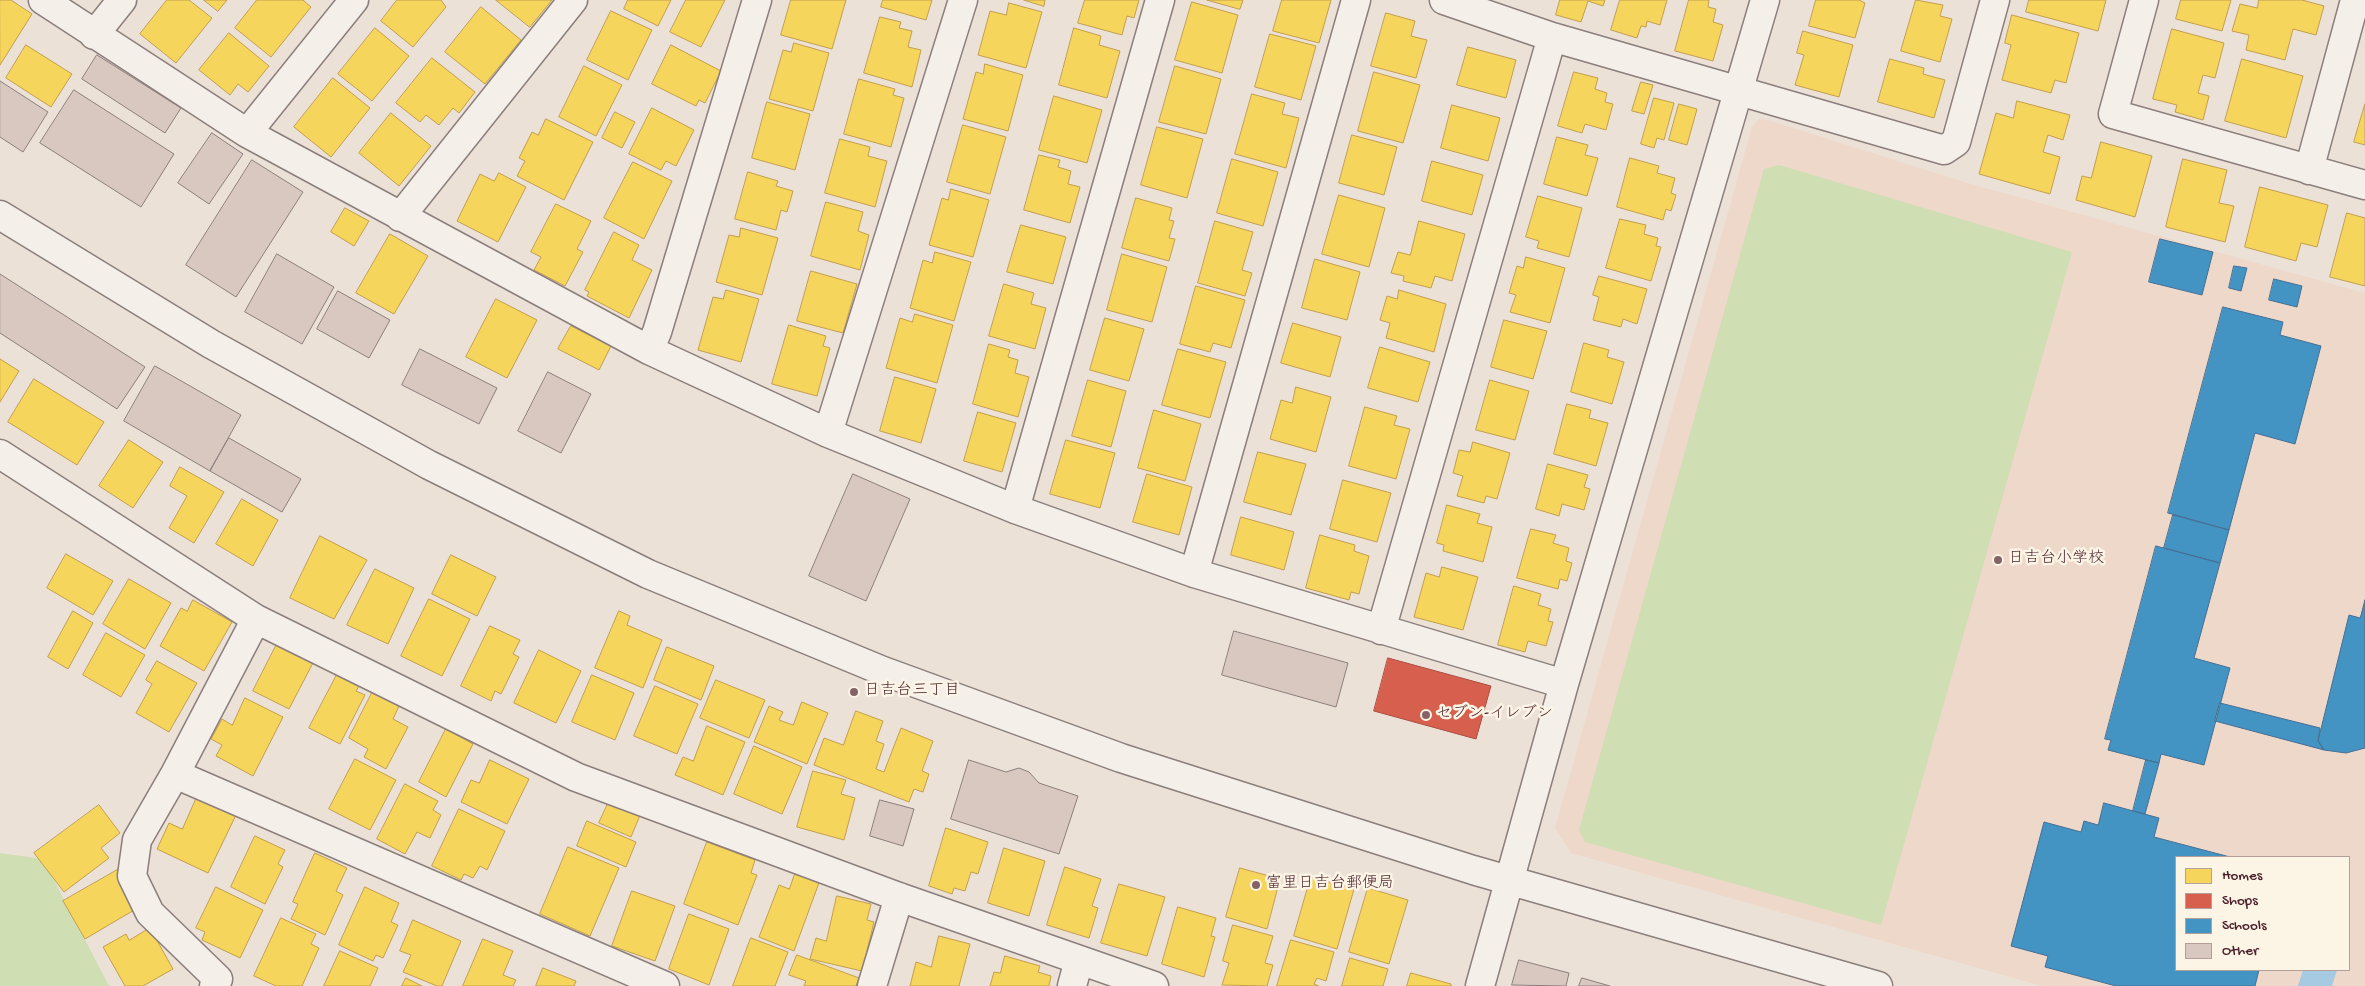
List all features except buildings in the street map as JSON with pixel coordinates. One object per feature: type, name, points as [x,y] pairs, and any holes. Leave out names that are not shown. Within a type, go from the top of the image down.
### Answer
[{"type":"street","points":[[43,0],[247,133],[649,350],[828,433],[1014,509],[1194,573],[1564,684]]},
{"type":"street","points":[[94,35],[122,0]]},
{"type":"street","points":[[247,133],[354,0]]},
{"type":"street","points":[[400,217],[573,0]]},
{"type":"street","points":[[649,350],[657,332],[757,0]]},
{"type":"street","points":[[828,433],[963,0]]},
{"type":"street","points":[[1014,509],[1160,0]]},
{"type":"street","points":[[1194,573],[1356,0]]},
{"type":"street","points":[[1444,0],[1552,37],[1944,150],[1956,142],[1994,0]]},
{"type":"street","points":[[1480,986],[1564,684],[1765,0]]},
{"type":"street","points":[[2144,0],[2113,114],[2365,185]]},
{"type":"street","points":[[2309,170],[2355,0]]},
{"type":"street","points":[[1380,630],[1552,37]]},
{"type":"street","points":[[0,216],[212,344],[429,465],[648,574],[883,672],[1121,758],[1509,882],[1878,986]]},
{"type":"street","points":[[0,454],[256,619],[576,777],[899,897],[1154,986]]},
{"type":"street","points":[[221,984],[150,913],[132,876],[137,840],[175,774],[256,619]]},
{"type":"street","points":[[175,774],[665,986]]},
{"type":"street","points":[[872,986],[899,897]]},
{"type":"street","points":[[1072,986],[1079,960]]},
{"type":"shaded area","name":"日吉台小学校","points":[[1759,119],[1768,120],[1964,182],[2365,293],[2365,986],[2042,986],[1571,853],[1555,828],[1752,127]]},
{"type":"green space","points":[[1779,165],[2072,252],[1881,925],[1585,842],[1579,830],[1764,169]]},
{"type":"green space","points":[[0,853],[43,859],[109,986],[0,986]]},
{"type":"water","points":[[2303,971],[2337,971],[2332,986],[2298,986]]},
{"type":"place","name":"日吉台小学校","points":[[1998,560]]},
{"type":"place","name":"日吉台三丁目","points":[[854,692]]},
{"type":"place","name":"セブン-イレブン","points":[[1426,715]]},
{"type":"place","name":"富里日吉台郵便局","points":[[1256,885]]}]
